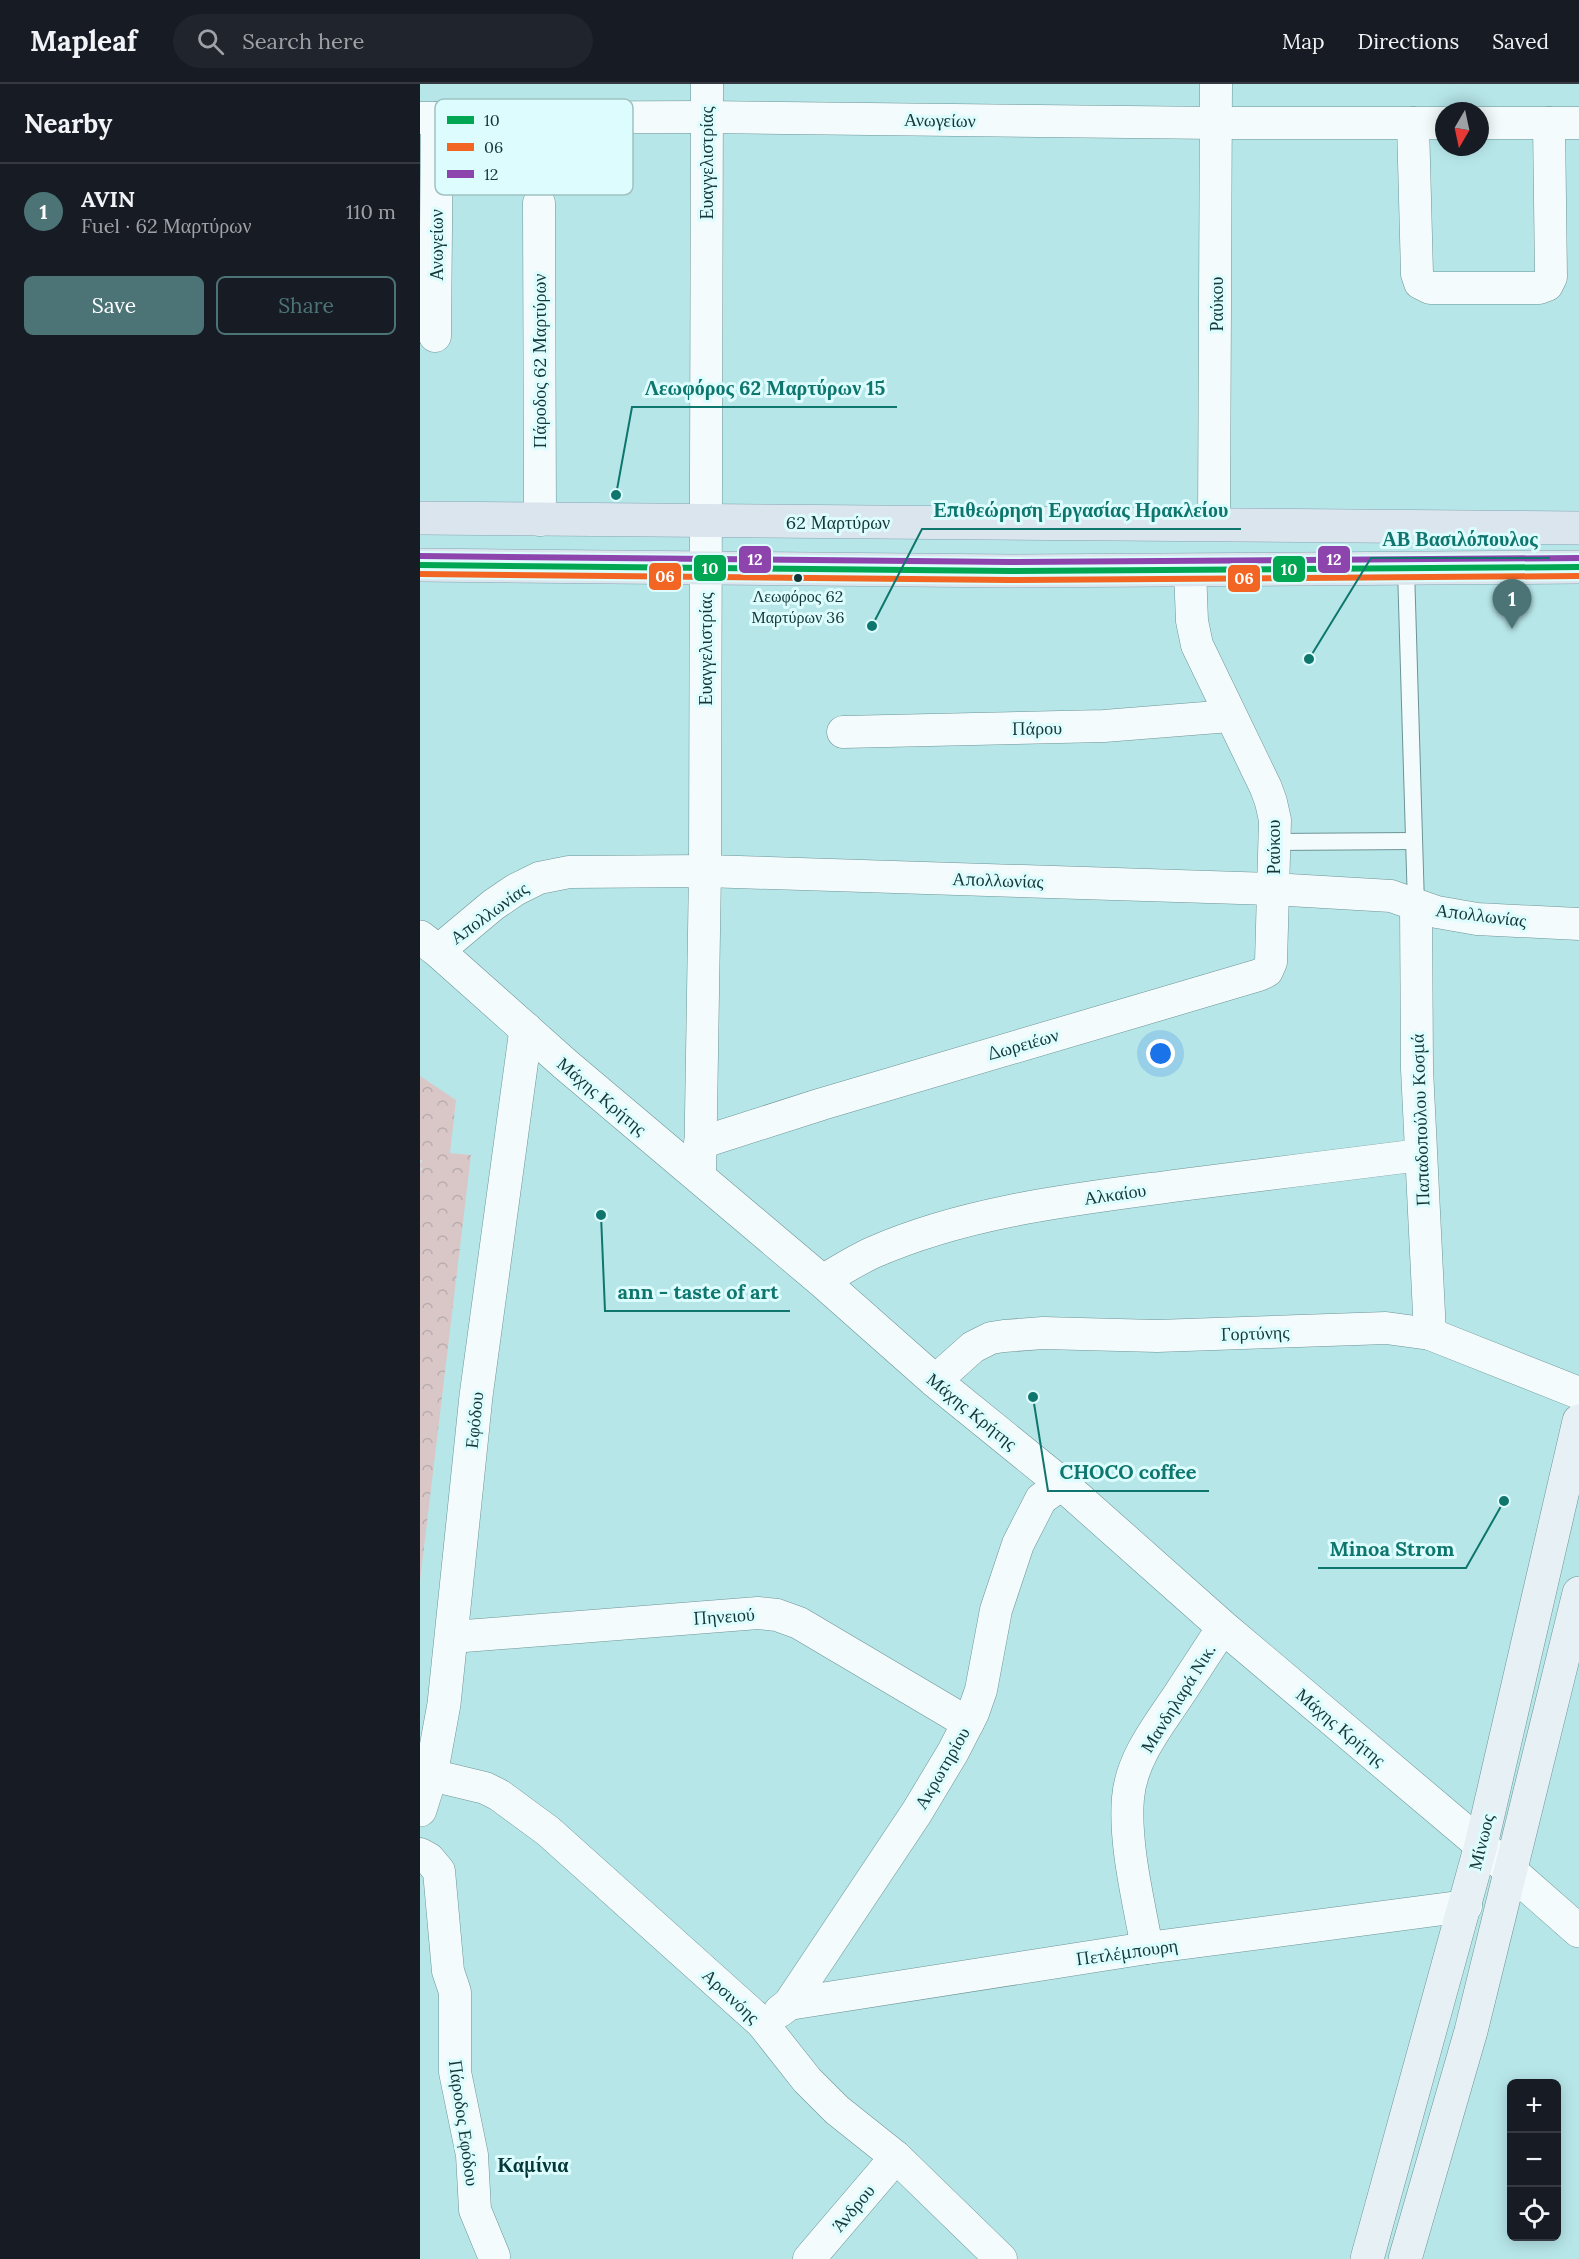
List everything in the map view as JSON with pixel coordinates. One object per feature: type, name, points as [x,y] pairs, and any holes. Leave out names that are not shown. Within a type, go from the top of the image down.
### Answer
[{"type":"main road","name":"62 Μαρτύρων","points":[[420,518],[1579,528]]},
{"type":"main road","points":[[420,565],[705,569],[1190,570],[1579,567]]},
{"type":"main road","name":"Μίνωος","points":[[1367,2259],[1466,1906],[1579,1421]]},
{"type":"main road","name":"Μίνωος","points":[[1405,2259],[1471,2031],[1579,1593]]},
{"type":"street","name":"Ευαγγελιστρίας","points":[[700,1177],[705,872],[707,84]]},
{"type":"street","name":"Ραύκου","points":[[1214,524],[1216,84]]},
{"type":"street","name":"Ανωγείων","points":[[633,117],[1435,123]]},
{"type":"street","name":"Ανωγείων","points":[[428,118],[435,336]]},
{"type":"street","points":[[1413,123],[1417,274],[1420,283],[1430,288],[1539,288],[1547,285],[1551,277],[1564,123],[1489,123]]},
{"type":"street","name":"Πάροδος 62 Μαρτύρων","points":[[539,203],[540,519]]},
{"type":"street","name":"Ραύκου","points":[[1190,570],[1192,621],[1197,645],[1266,788],[1275,820],[1272,889]]},
{"type":"street","name":"Πάρου","points":[[843,732],[1104,726],[1230,716]]},
{"type":"street","name":"Απολλωνίας","points":[[429,944],[527,884],[549,875],[595,871],[705,872],[1272,889],[1385,896],[1402,899],[1450,915],[1477,919],[1579,924]]},
{"type":"street","name":"Δωρειέων","points":[[700,1143],[834,1100],[1259,975],[1267,971],[1271,962],[1272,889]]},
{"type":"street","name":"Παπαδοπούλου Κοσμά","points":[[1416,905],[1417,1069],[1430,1334]]},
{"type":"street","name":"Μάχης Κρήτης","points":[[429,944],[565,1065],[700,1177],[936,1381],[1062,1484],[1223,1627],[1579,1931]]},
{"type":"street","name":"Εφόδου","points":[[420,1810],[431,1775],[444,1704],[476,1396],[526,1029]]},
{"type":"street","name":"Αλκαίου","points":[[822,1281],[865,1257],[911,1238],[1009,1211],[1111,1194],[1420,1155]]},
{"type":"street","name":"Γορτύνης","points":[[936,1381],[973,1347],[992,1338],[1004,1336],[1042,1333],[1157,1336],[1386,1328],[1430,1334],[1579,1393]]},
{"type":"street","name":"Ακρωτηρίου","points":[[762,2023],[789,2004],[917,1812],[968,1723],[985,1674],[996,1610],[1012,1557],[1041,1498],[1062,1484]]},
{"type":"street","name":"Πηνειού","points":[[452,1637],[758,1613],[777,1615],[799,1623],[968,1723]]},
{"type":"street","name":"Μανδηλαρά Νικ.","points":[[1147,1948],[1129,1843],[1129,1789],[1134,1770],[1154,1733],[1223,1627]]},
{"type":"street","name":"Αρσινόης","points":[[431,1775],[485,1788],[526,1813],[609,1884],[762,2023],[800,2072],[837,2110],[896,2157],[1001,2259]]},
{"type":"street","name":"Πάροδος Εφόδου","points":[[420,1854],[429,1859],[439,1871],[448,1971],[456,1992],[455,2072],[472,2155],[476,2210],[494,2256]]},
{"type":"street","name":"Πετλέμπουρη","points":[[789,2004],[1147,1948],[1466,1906]]},
{"type":"street","name":"Άνδρου","points":[[809,2259],[896,2157]]},
{"type":"lane","points":[[1406,569],[1416,905]]},
{"type":"lane","points":[[1274,842],[1414,841]]},
{"type":"path","points":[[539,195],[539,203]]},
{"type":"path","points":[[420,1160],[420,1170]]},
{"type":"green space","points":[[420,1076],[456,1100],[450,1153],[471,1155],[420,1581]]},
{"type":"transit line","name":"12","points":[[420,556],[1010,562],[1579,558]]},
{"type":"transit line","name":"10","points":[[420,565],[1010,571],[1579,567]]},
{"type":"transit line","name":"06","points":[[420,574],[1010,580],[1579,576]]},
{"type":"place","name":"Λεωφόρος 62 Μαρτύρων 15","points":[[616,495]]},
{"type":"place","name":"Λεωφόρος 62 Μαρτύρων 36","points":[[798,578]]},
{"type":"place","name":"Επιθεώρηση Εργασίας Ηρακλείου","points":[[872,626]]},
{"type":"place","name":"AVIN","points":[[1512,629]]},
{"type":"place","name":"ΑΒ Βασιλόπουλος","points":[[1309,659]]},
{"type":"place","name":"ann - taste of art","points":[[601,1215]]},
{"type":"place","name":"CHOCO coffee","points":[[1033,1397]]},
{"type":"place","name":"Minoa Strom","points":[[1504,1501]]},
{"type":"district","name":"Καμίνια","points":[[533,2164]]}]
